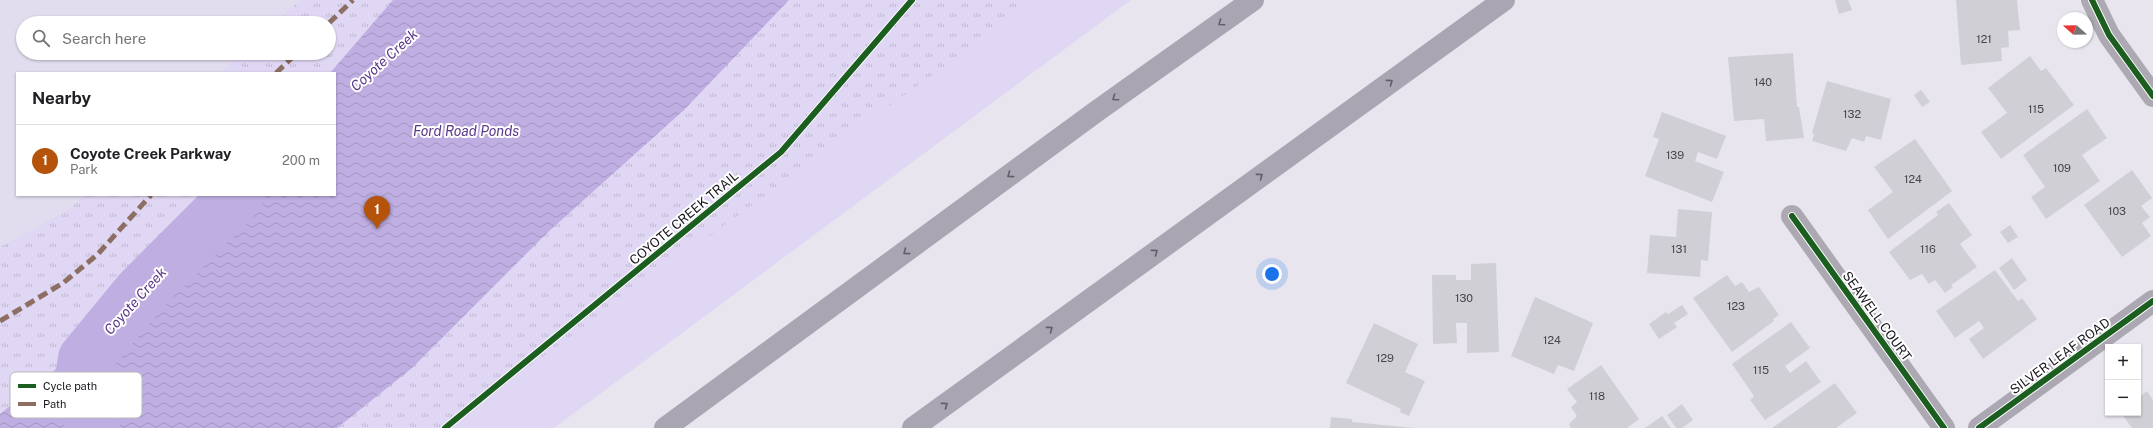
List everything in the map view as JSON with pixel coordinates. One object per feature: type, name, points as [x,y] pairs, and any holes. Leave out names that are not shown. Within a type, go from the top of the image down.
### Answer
[{"type":"highway","points":[[665,428],[1090,116],[1253,0]]},
{"type":"highway","points":[[913,428],[1504,0]]},
{"type":"street","points":[[2092,0],[2109,35],[2153,96]]},
{"type":"street","name":"SEAWELL COURT","points":[[1792,216],[1944,428]]},
{"type":"street","name":"SILVER LEAF ROAD","points":[[1979,428],[2153,301]]},
{"type":"shaded area","points":[[0,0],[304,0],[292,16],[16,16],[16,60],[261,60],[253,72],[16,72],[16,196],[158,196],[0,264]]},
{"type":"green space","points":[[301,0],[1036,0],[444,428],[0,428],[0,247],[68,210],[84,196],[336,196],[336,72],[221,72],[234,60],[336,60],[336,16],[283,16]]},
{"type":"green space","points":[[304,0],[1131,0],[554,428],[0,428],[0,264],[336,196],[336,72],[335,72],[331,60],[336,60],[336,16],[321,16]]},
{"type":"water","name":"Ford Road Ponds","points":[[393,0],[789,0],[684,110],[547,233],[412,368],[337,428],[0,428],[0,414],[10,406],[10,418],[142,418],[142,372],[52,372],[119,318],[224,196],[336,196],[336,72],[331,72]]},
{"type":"building","points":[[1835,0],[1848,0],[1852,10],[1839,14]]},
{"type":"building","points":[[1956,0],[2017,0],[2020,30],[2008,31],[2009,47],[2001,48],[2002,61],[1961,65]]},
{"type":"building","points":[[1793,53],[1797,107],[1799,107],[1804,138],[1766,141],[1764,119],[1734,121],[1728,57]]},
{"type":"building","points":[[2030,56],[2041,71],[2046,68],[2074,105],[2001,159],[1981,132],[2007,113],[1988,88]]},
{"type":"building","points":[[1827,81],[1891,99],[1881,140],[1866,136],[1864,142],[1852,138],[1846,151],[1812,141],[1814,134],[1812,133]]},
{"type":"building","points":[[1921,90],[1930,102],[1922,107],[1914,95]]},
{"type":"building","points":[[2087,109],[2107,138],[2082,155],[2100,181],[2046,219],[2031,197],[2045,187],[2023,155]]},
{"type":"building","points":[[1662,112],[1726,136],[1717,159],[1698,152],[1695,161],[1724,172],[1712,202],[1645,176],[1659,139],[1653,137]]},
{"type":"building","points":[[1915,139],[1952,191],[1888,239],[1868,210],[1893,192],[1874,167]]},
{"type":"building","points":[[2132,170],[2152,198],[2141,206],[2150,217],[2142,223],[2151,236],[2122,257],[2084,205]]},
{"type":"building","points":[[1949,203],[1972,235],[1960,244],[1977,267],[1951,285],[1953,287],[1945,293],[1935,280],[1929,284],[1922,274],[1910,280],[1889,252],[1938,215],[1936,212]]},
{"type":"building","points":[[1678,209],[1712,212],[1708,261],[1701,260],[1700,277],[1647,273],[1650,235],[1676,237]]},
{"type":"building","points":[[2010,225],[2018,237],[2008,243],[2000,232]]},
{"type":"building","points":[[2012,258],[2027,280],[2014,290],[1999,268]]},
{"type":"building","points":[[1496,263],[1499,352],[1467,353],[1467,323],[1456,323],[1457,343],[1433,344],[1432,275],[1456,275],[1456,280],[1471,280],[1471,264]]},
{"type":"building","points":[[1995,270],[2018,301],[2022,298],[2037,319],[1983,359],[1969,339],[1984,328],[1979,321],[1955,338],[1936,311]]},
{"type":"building","points":[[1727,275],[1735,286],[1742,282],[1749,292],[1759,287],[1779,315],[1773,319],[1774,321],[1732,352],[1693,298]]},
{"type":"building","points":[[1535,297],[1593,323],[1574,371],[1558,365],[1554,374],[1511,356]]},
{"type":"building","points":[[1682,305],[1688,314],[1674,323],[1677,327],[1659,339],[1649,324],[1666,312],[1668,314]]},
{"type":"building","points":[[1791,322],[1810,348],[1785,366],[1790,373],[1806,361],[1821,382],[1765,420],[1750,400],[1754,396],[1732,364]]},
{"type":"building","points":[[1374,323],[1418,344],[1405,372],[1425,381],[1409,416],[1400,412],[1401,409],[1346,383]]},
{"type":"building","points":[[1601,365],[1639,419],[1627,428],[1571,428],[1569,424],[1577,416],[1571,407],[1577,402],[1567,389]]},
{"type":"building","points":[[1835,383],[1857,413],[1836,428],[1772,428]]},
{"type":"building","points":[[2147,391],[2153,400],[2153,428],[2132,428],[2123,416],[2141,416],[2141,396]]},
{"type":"building","points":[[1682,404],[1693,420],[1682,428],[1676,428],[1667,415]]},
{"type":"building","points":[[1662,416],[1671,428],[1645,428]]},
{"type":"building","points":[[1331,417],[1352,419],[1352,422],[1415,428],[1330,428]]},
{"type":"waterway","name":"Coyote Creek","points":[[83,372],[85,359],[141,291],[236,196]]},
{"type":"waterway","name":"Coyote Creek","points":[[90,418],[93,428]]},
{"type":"marked path","points":[[336,16],[353,0]]},
{"type":"marked path","points":[[277,72],[290,60]]},
{"type":"marked path","points":[[0,321],[63,283],[97,255],[150,196]]},
{"type":"cycle path","name":"COYOTE CREEK TRAIL","points":[[445,428],[781,152],[912,0]]},
{"type":"cycle path","points":[[2092,0],[2109,35],[2153,96]]},
{"type":"cycle path","points":[[1792,216],[1944,428]]},
{"type":"cycle path","points":[[1979,428],[2153,301]]},
{"type":"place","name":"Coyote Creek Parkway","points":[[377,229]]}]
